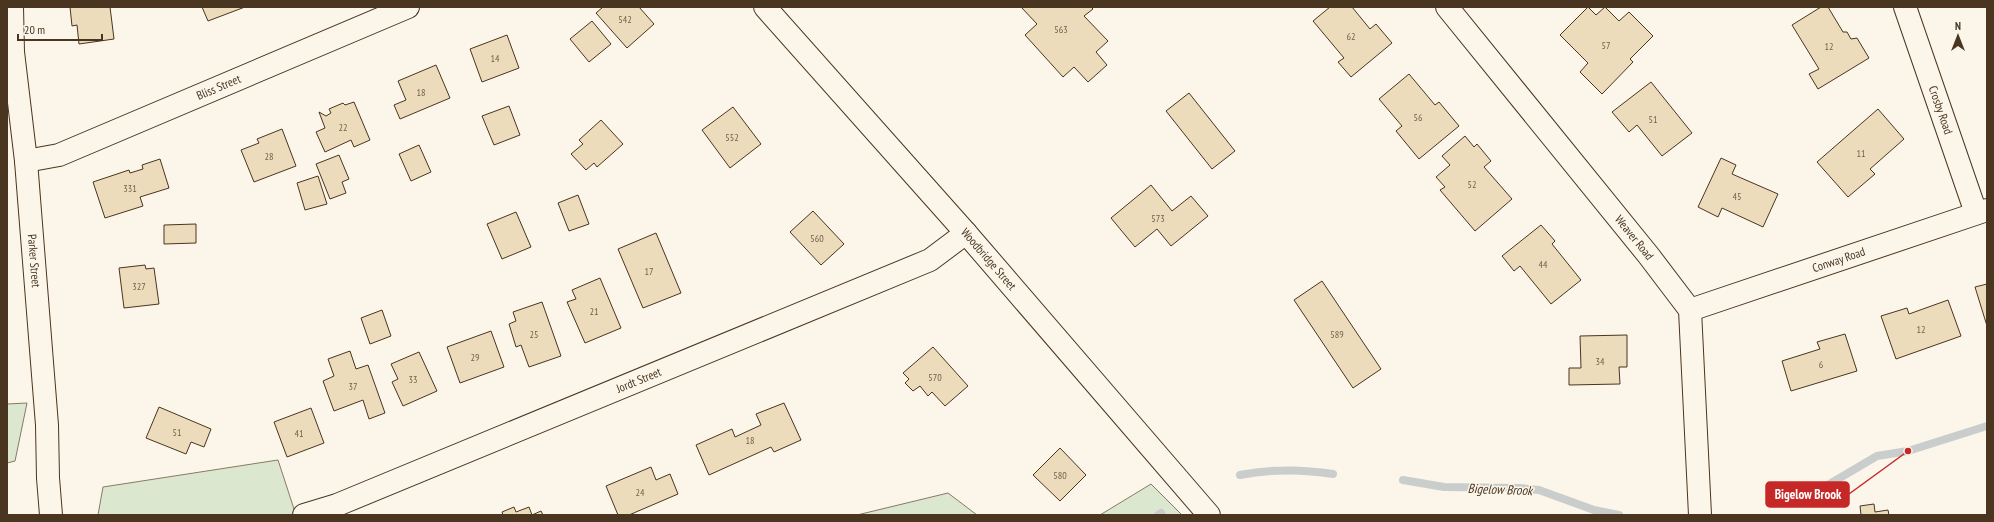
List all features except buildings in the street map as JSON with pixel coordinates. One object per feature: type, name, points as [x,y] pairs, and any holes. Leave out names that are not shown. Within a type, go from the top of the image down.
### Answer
[{"type":"street","name":"Parker Street","points":[[12,7],[13,52],[26,161],[47,425],[48,478],[51,515]]},
{"type":"street","name":"Bliss Street","points":[[26,161],[58,155],[408,7]]},
{"type":"street","name":"Woodbridge Street","points":[[765,7],[966,233],[1209,515]]},
{"type":"street","name":"Weaver Road","points":[[1447,7],[1649,256],[1690,310]]},
{"type":"street","name":"Crosby Road","points":[[1905,7],[1982,212]]},
{"type":"street","name":"Conway Road","points":[[1690,310],[1982,212]]},
{"type":"street","name":"Jordt Street","points":[[304,515],[337,505],[930,260],[966,233]]},
{"type":"street","points":[[1690,310],[1700,515]]},
{"type":"green space","points":[[27,403],[15,461],[7,463],[7,404]]},
{"type":"green space","points":[[278,460],[296,515],[98,515],[103,487]]},
{"type":"green space","points":[[1151,484],[1182,515],[1100,515]]},
{"type":"green space","points":[[948,493],[977,515],[857,515]]},
{"type":"waterway","name":"Bigelow Brook","points":[[1821,489],[1877,456],[1908,451],[1987,426]]},
{"type":"waterway","name":"Bigelow Brook","points":[[1240,475],[1286,470],[1333,474]]},
{"type":"waterway","name":"Bigelow Brook","points":[[1403,480],[1444,487],[1520,488],[1539,490],[1594,510],[1619,515]]},
{"type":"place","name":"Bigelow Brook","points":[[1908,451]]}]
